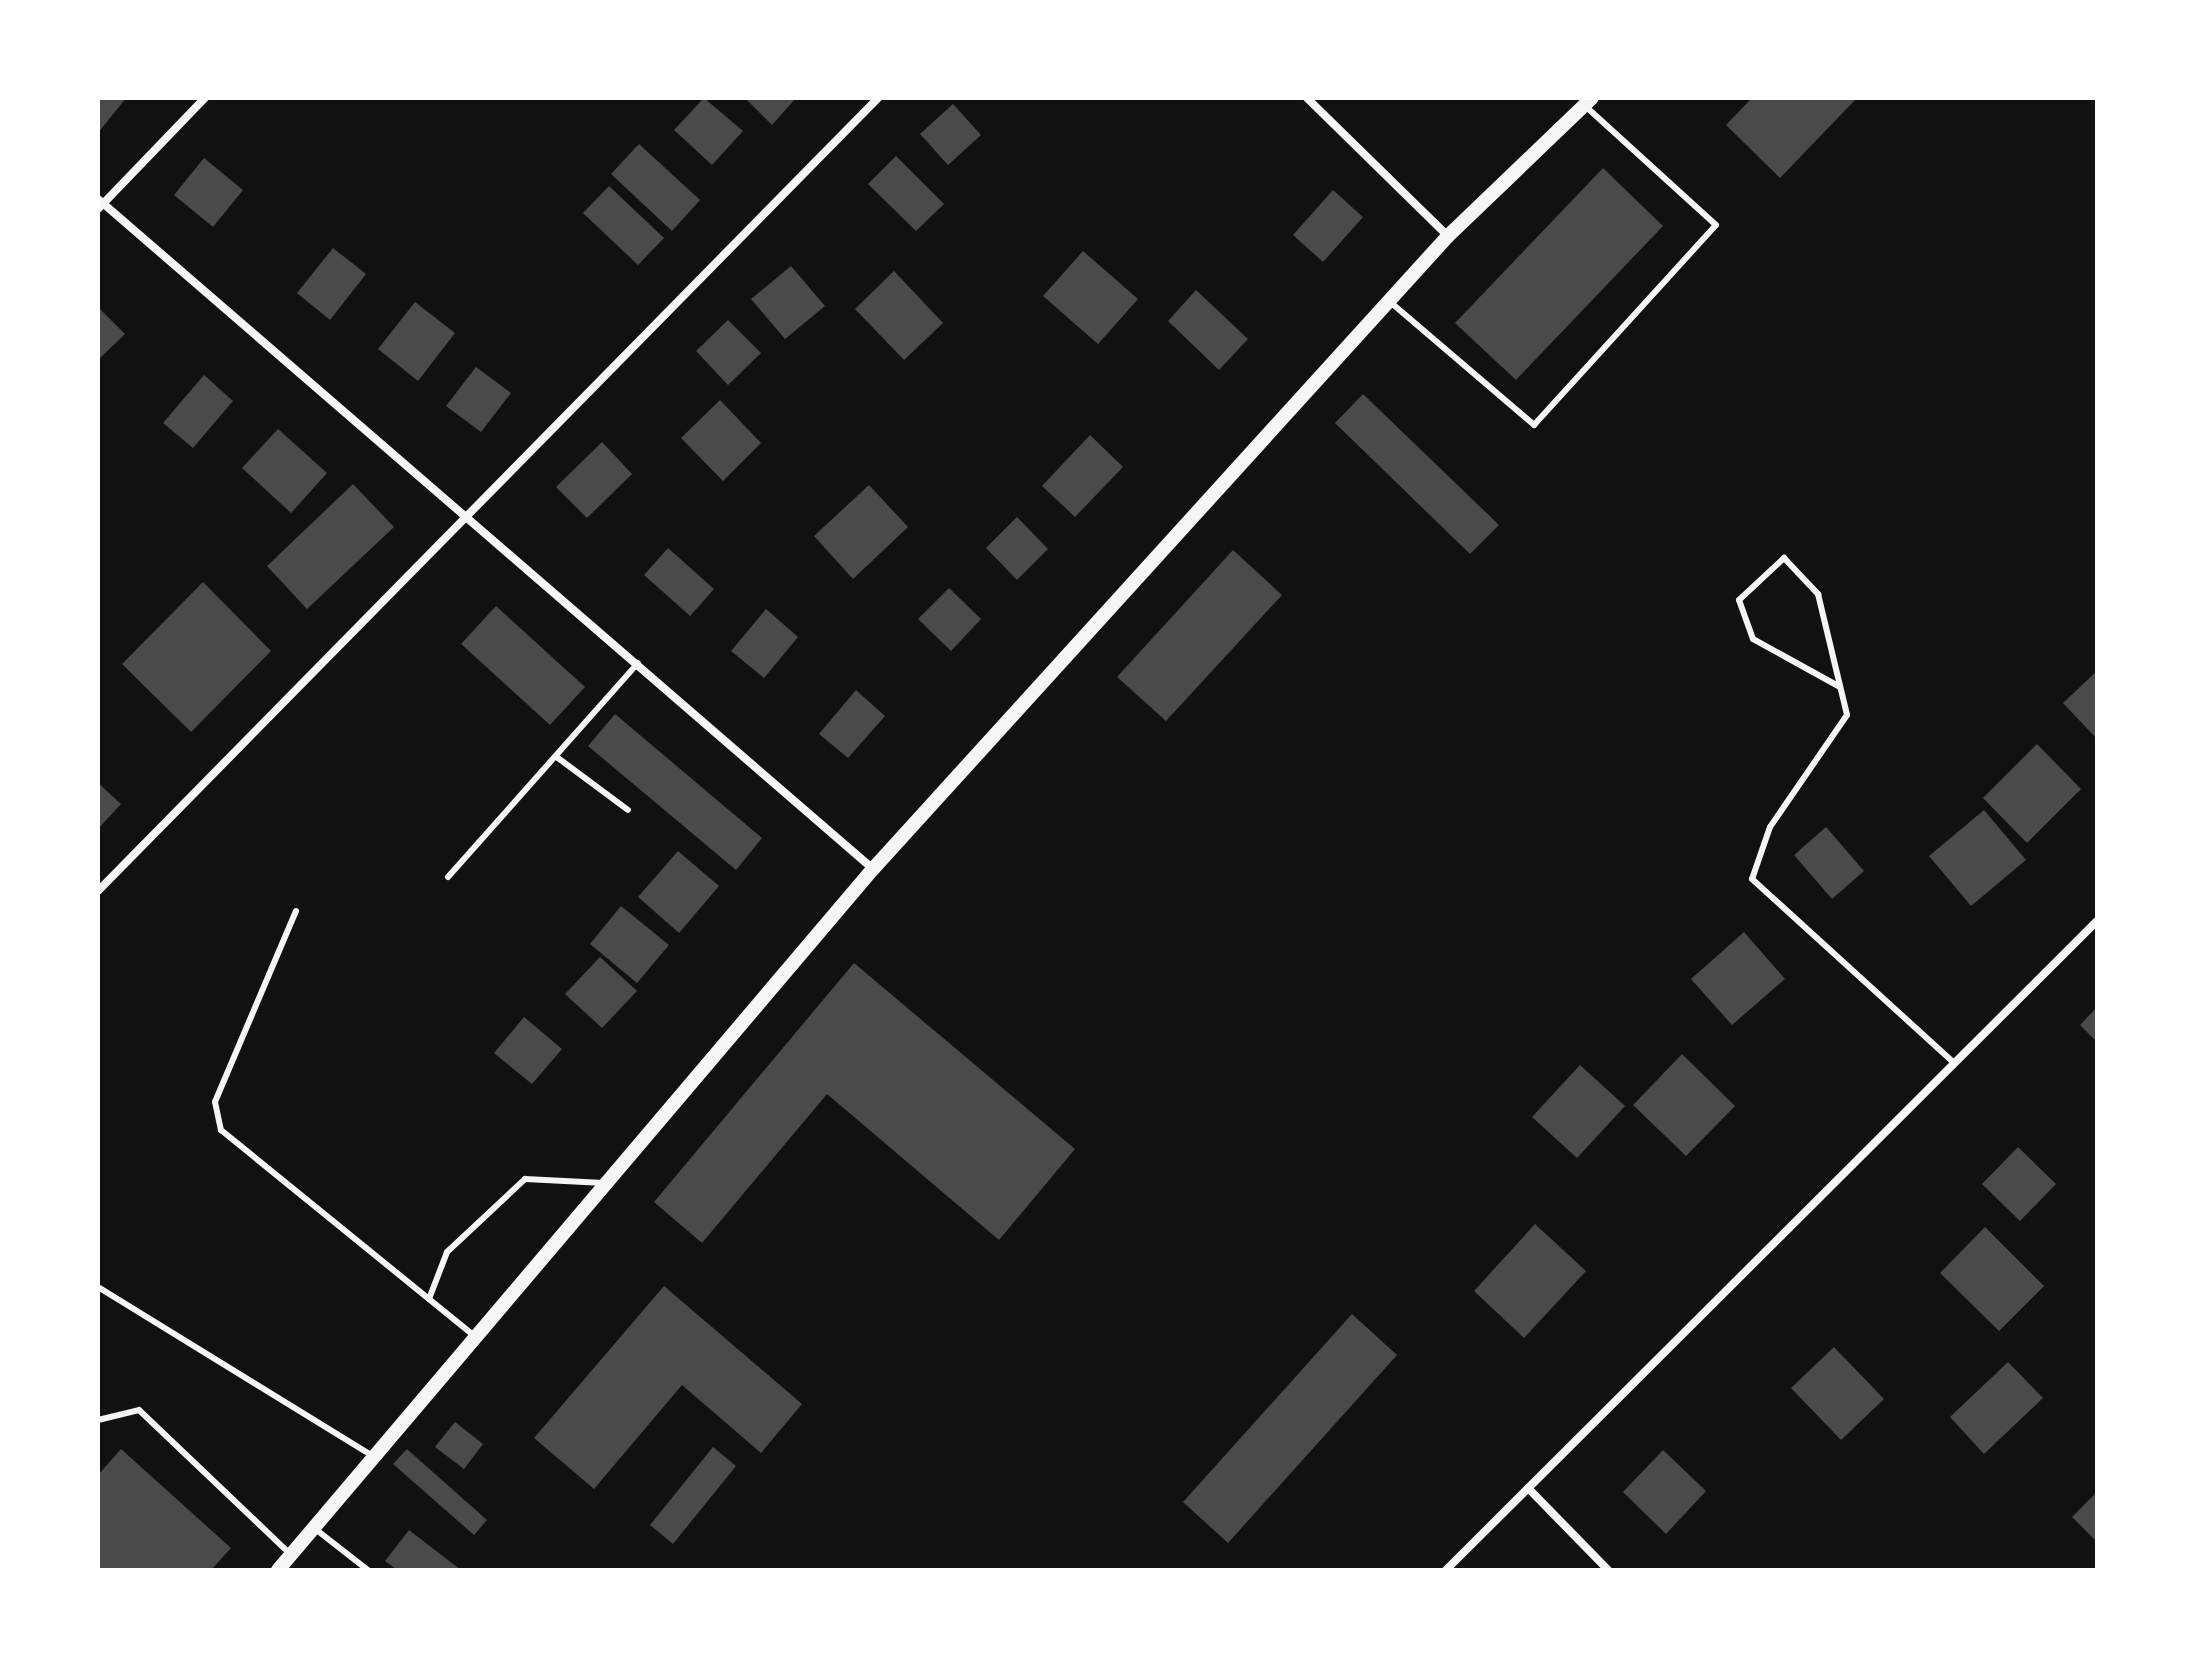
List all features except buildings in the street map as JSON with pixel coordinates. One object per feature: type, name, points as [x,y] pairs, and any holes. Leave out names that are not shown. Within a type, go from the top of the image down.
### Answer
[{"type":"street","points":[[205,98],[100,204],[469,515],[873,869]]},
{"type":"street","points":[[98,891],[878,98]]},
{"type":"street","points":[[1307,98],[1448,236]]},
{"type":"street","points":[[278,1570],[873,869],[1448,236],[1588,102]]},
{"type":"street","points":[[1446,1570],[2097,921]]},
{"type":"street","points":[[1528,1488],[1608,1570]]},
{"type":"lane","points":[[1389,301],[1534,425],[1716,225],[1588,102]]},
{"type":"lane","points":[[1840,687],[1753,639],[1739,600],[1784,558],[1818,594],[1847,715],[1770,827],[1752,879],[1954,1063]]},
{"type":"lane","points":[[448,877],[558,758],[638,663]]},
{"type":"lane","points":[[558,758],[628,810]]},
{"type":"lane","points":[[296,911],[215,1102],[221,1130],[476,1337]]},
{"type":"lane","points":[[429,1299],[447,1252],[525,1179],[607,1183]]},
{"type":"lane","points":[[98,1287],[374,1457]]},
{"type":"lane","points":[[98,1420],[139,1410],[291,1555]]},
{"type":"lane","points":[[314,1528],[368,1570]]}]
